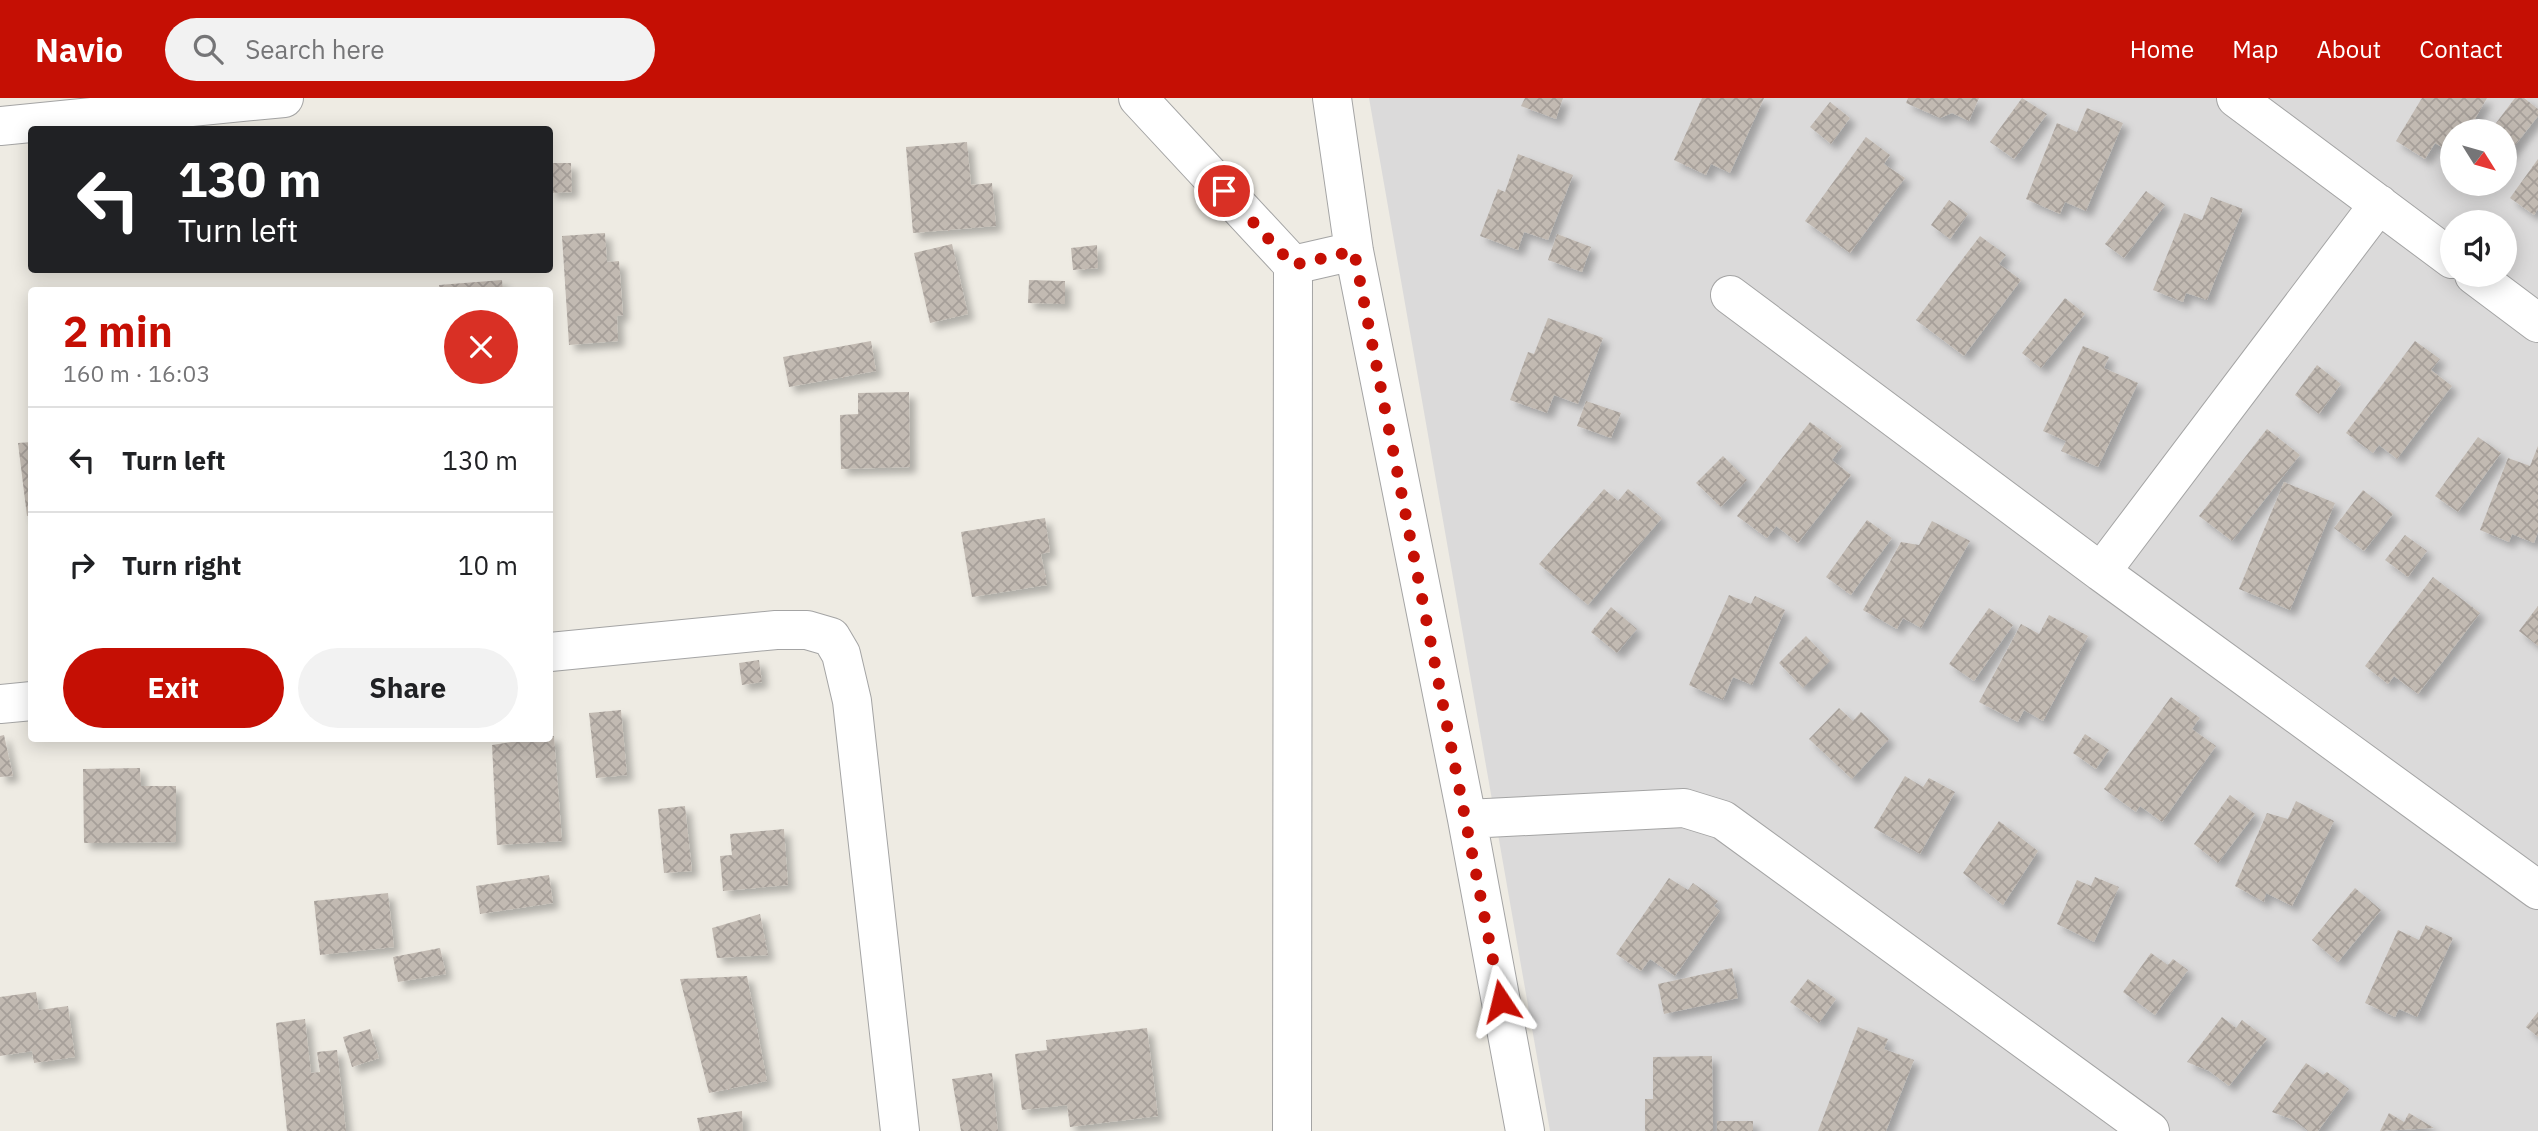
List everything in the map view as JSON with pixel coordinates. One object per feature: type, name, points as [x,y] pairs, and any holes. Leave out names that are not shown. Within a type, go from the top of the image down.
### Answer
[{"type":"street","points":[[0,126],[284,98]]},
{"type":"street","points":[[1138,98],[1293,265],[1292,1131]]},
{"type":"street","points":[[1332,98],[1354,251],[1467,819],[1525,1131]]},
{"type":"street","points":[[2236,98],[2440,249]]},
{"type":"street","points":[[2101,572],[2379,204]]},
{"type":"street","points":[[1293,265],[1354,251]]},
{"type":"street","points":[[2489,287],[2538,323]]},
{"type":"street","points":[[1730,295],[2101,572],[2538,890]]},
{"type":"street","points":[[553,652],[776,630],[807,630],[831,637],[841,654],[852,701],[900,1131]]},
{"type":"street","points":[[0,704],[28,701]]},
{"type":"street","points":[[1467,819],[1684,808],[1723,820],[2150,1131]]},
{"type":"shaded area","points":[[1369,98],[2538,98],[2538,1131],[1550,1131]]},
{"type":"building","points":[[1525,98],[1563,98],[1556,119],[1521,106]]},
{"type":"building","points":[[1702,98],[1764,98],[1730,173],[1711,164],[1706,175],[1674,160]]},
{"type":"building","points":[[1908,98],[1979,98],[1969,121],[1952,113],[1940,118],[1906,103]]},
{"type":"building","points":[[2022,98],[2047,114],[2014,159],[1990,142]]},
{"type":"building","points":[[2422,98],[2487,98],[2475,119],[2440,119],[2440,146],[2435,143],[2425,159],[2396,141]]},
{"type":"building","points":[[2515,98],[2524,98],[2538,109],[2538,116],[2517,143],[2517,119],[2499,119]]},
{"type":"building","points":[[1830,102],[1850,118],[1831,144],[1810,127]]},
{"type":"building","points":[[2087,108],[2123,123],[2086,211],[2065,202],[2060,214],[2026,199],[2057,123],[2077,132]]},
{"type":"building","points":[[1866,137],[1890,155],[1884,164],[1905,178],[1850,253],[1805,221]]},
{"type":"building","points":[[967,142],[971,185],[992,183],[996,226],[913,233],[906,147]]},
{"type":"building","points":[[1518,154],[1573,175],[1548,240],[1524,232],[1518,250],[1480,236],[1498,189],[1505,192]]},
{"type":"building","points":[[2538,159],[2538,209],[2534,215],[2510,198],[2517,196],[2517,188]]},
{"type":"building","points":[[553,163],[571,163],[572,192],[553,193]]},
{"type":"building","points":[[2146,191],[2165,205],[2124,258],[2105,244]]},
{"type":"building","points":[[2211,197],[2243,209],[2207,300],[2186,293],[2183,302],[2153,290],[2184,213],[2202,220]]},
{"type":"building","points":[[1949,200],[1968,214],[1950,239],[1931,225]]},
{"type":"building","points":[[605,233],[607,262],[619,261],[623,315],[617,316],[618,341],[569,345],[562,236]]},
{"type":"building","points":[[1557,234],[1591,247],[1582,272],[1548,260]]},
{"type":"building","points":[[1980,236],[2006,255],[1999,264],[2021,280],[1964,356],[1916,320]]},
{"type":"building","points":[[952,244],[968,314],[930,323],[914,253]]},
{"type":"building","points":[[1097,245],[1098,268],[1073,270],[1071,248]]},
{"type":"building","points":[[502,280],[503,287],[439,287]]},
{"type":"building","points":[[1029,280],[1065,281],[1065,304],[1028,303]]},
{"type":"building","points":[[2065,298],[2085,314],[2041,368],[2022,353]]},
{"type":"building","points":[[1548,318],[1603,338],[1578,404],[1554,395],[1547,413],[1510,400],[1528,352],[1534,354]]},
{"type":"building","points":[[871,341],[876,371],[789,387],[783,357]]},
{"type":"building","points":[[2415,341],[2440,359],[2431,370],[2452,386],[2397,459],[2379,445],[2373,453],[2346,433]]},
{"type":"building","points":[[2083,346],[2109,357],[2104,368],[2138,383],[2098,467],[2061,451],[2066,441],[2043,431]]},
{"type":"building","points":[[2317,365],[2341,384],[2319,414],[2295,395]]},
{"type":"building","points":[[909,392],[910,467],[841,469],[840,415],[858,414],[858,393]]},
{"type":"building","points":[[1586,401],[1621,413],[1611,438],[1577,426]]},
{"type":"building","points":[[1810,422],[1842,446],[1832,460],[1851,475],[1798,543],[1776,526],[1767,538],[1737,516]]},
{"type":"building","points":[[2267,429],[2300,455],[2232,541],[2199,516]]},
{"type":"building","points":[[2478,437],[2501,453],[2458,512],[2435,496]]},
{"type":"building","points":[[28,442],[27,516],[18,443]]},
{"type":"building","points":[[2538,446],[2538,532],[2534,543],[2512,534],[2509,542],[2480,530],[2508,458],[2530,466]]},
{"type":"building","points":[[1723,456],[1747,480],[1721,507],[1696,483]]},
{"type":"building","points":[[2284,482],[2335,503],[2290,610],[2239,589]]},
{"type":"building","points":[[1604,489],[1618,501],[1628,489],[1662,518],[1588,605],[1539,564]]},
{"type":"building","points":[[2363,490],[2393,514],[2364,551],[2334,528]]},
{"type":"building","points":[[1045,518],[1050,552],[1041,554],[1047,585],[972,597],[961,532]]},
{"type":"building","points":[[1867,520],[1892,538],[1851,595],[1826,577]]},
{"type":"building","points":[[1932,521],[1970,541],[1921,628],[1903,618],[1897,629],[1863,610],[1901,542],[1919,545]]},
{"type":"building","points":[[2405,535],[2427,551],[2408,577],[2385,560]]},
{"type":"building","points":[[2433,577],[2480,613],[2418,694],[2394,676],[2388,684],[2365,666]]},
{"type":"building","points":[[1729,595],[1751,604],[1755,596],[1785,610],[1752,685],[1733,677],[1723,700],[1689,685]]},
{"type":"building","points":[[2538,606],[2538,646],[2519,631]]},
{"type":"building","points":[[1611,607],[1637,629],[1617,653],[1591,632]]},
{"type":"building","points":[[1989,608],[2013,625],[1974,681],[1949,664]]},
{"type":"building","points":[[2049,615],[2088,636],[2043,721],[2024,710],[2018,722],[1979,702],[2021,624],[2039,634]]},
{"type":"building","points":[[1806,636],[1830,661],[1803,688],[1779,663]]},
{"type":"building","points":[[759,660],[762,682],[742,685],[739,663]]},
{"type":"building","points":[[2171,697],[2200,718],[2192,729],[2216,746],[2162,822],[2140,806],[2136,812],[2104,789]]},
{"type":"building","points":[[1839,708],[1853,721],[1861,712],[1889,739],[1852,779],[1809,739]]},
{"type":"building","points":[[621,710],[627,775],[596,778],[589,713]]},
{"type":"building","points":[[2085,734],[2109,750],[2096,769],[2073,753]]},
{"type":"building","points":[[4,735],[13,776],[0,777],[0,736]]},
{"type":"building","points":[[554,736],[562,841],[497,845],[492,745],[553,742]]},
{"type":"building","points":[[140,768],[141,786],[176,786],[176,842],[84,843],[83,769]]},
{"type":"building","points":[[1905,776],[1923,787],[1929,778],[1955,792],[1920,854],[1874,828]]},
{"type":"building","points":[[2230,795],[2255,814],[2218,863],[2194,844]]},
{"type":"building","points":[[2296,801],[2334,821],[2292,906],[2266,893],[2264,902],[2235,886],[2267,813],[2288,819]]},
{"type":"building","points":[[685,806],[692,871],[664,873],[658,809]]},
{"type":"building","points":[[1999,821],[2038,851],[2003,905],[1963,873]]},
{"type":"building","points":[[784,829],[788,885],[723,891],[720,856],[732,855],[730,834]]},
{"type":"building","points":[[549,875],[553,903],[480,914],[476,886]]},
{"type":"building","points":[[2095,877],[2119,887],[2094,942],[2057,924],[2077,880],[2091,886]]},
{"type":"building","points":[[1669,878],[1688,890],[1693,883],[1718,901],[1714,906],[1720,911],[1675,976],[1650,959],[1641,971],[1616,954]]},
{"type":"building","points":[[2355,888],[2381,910],[2338,962],[2312,940]]},
{"type":"building","points":[[388,893],[394,947],[320,955],[314,901]]},
{"type":"building","points":[[760,914],[768,955],[717,958],[712,928]]},
{"type":"building","points":[[2426,925],[2453,938],[2417,1017],[2399,1009],[2395,1017],[2365,1003],[2398,930],[2419,940]]},
{"type":"building","points":[[440,948],[446,974],[398,982],[393,957]]},
{"type":"building","points":[[2151,953],[2168,965],[2173,959],[2188,970],[2155,1015],[2123,992]]},
{"type":"building","points":[[1732,968],[1738,998],[1664,1014],[1658,984]]},
{"type":"building","points":[[747,976],[767,1081],[709,1093],[680,979]]},
{"type":"building","points":[[1808,979],[1836,999],[1819,1023],[1790,1002]]},
{"type":"building","points":[[36,992],[39,1010],[68,1006],[75,1057],[34,1063],[32,1051],[0,1056],[0,997]]},
{"type":"building","points":[[2538,1012],[2538,1037],[2526,1027]]},
{"type":"building","points":[[2222,1017],[2236,1028],[2242,1020],[2267,1039],[2229,1086],[2209,1071],[2187,1062]]},
{"type":"building","points":[[305,1019],[311,1073],[320,1072],[317,1052],[337,1050],[346,1131],[287,1131],[276,1023]]},
{"type":"building","points":[[1858,1027],[1888,1039],[1884,1049],[1914,1060],[1886,1131],[1818,1131]]},
{"type":"building","points":[[1147,1028],[1158,1116],[1070,1127],[1067,1105],[1022,1110],[1015,1054],[1047,1050],[1046,1040]]},
{"type":"building","points":[[370,1029],[379,1058],[352,1067],[343,1037]]},
{"type":"building","points":[[1712,1056],[1713,1131],[1645,1131],[1645,1099],[1653,1099],[1653,1057]]},
{"type":"building","points":[[2306,1063],[2323,1075],[2327,1072],[2349,1089],[2318,1131],[2308,1131],[2294,1120],[2272,1112]]},
{"type":"building","points":[[992,1073],[998,1131],[961,1131],[952,1079]]},
{"type":"building","points":[[742,1111],[743,1131],[700,1131],[697,1118]]},
{"type":"building","points":[[2389,1113],[2404,1122],[2409,1113],[2434,1128],[2380,1131]]},
{"type":"building","points":[[1717,1121],[1753,1121],[1753,1131],[1717,1131]]},
{"type":"route","points":[[1224,191],[1293,265],[1354,251],[1501,1001]]}]
